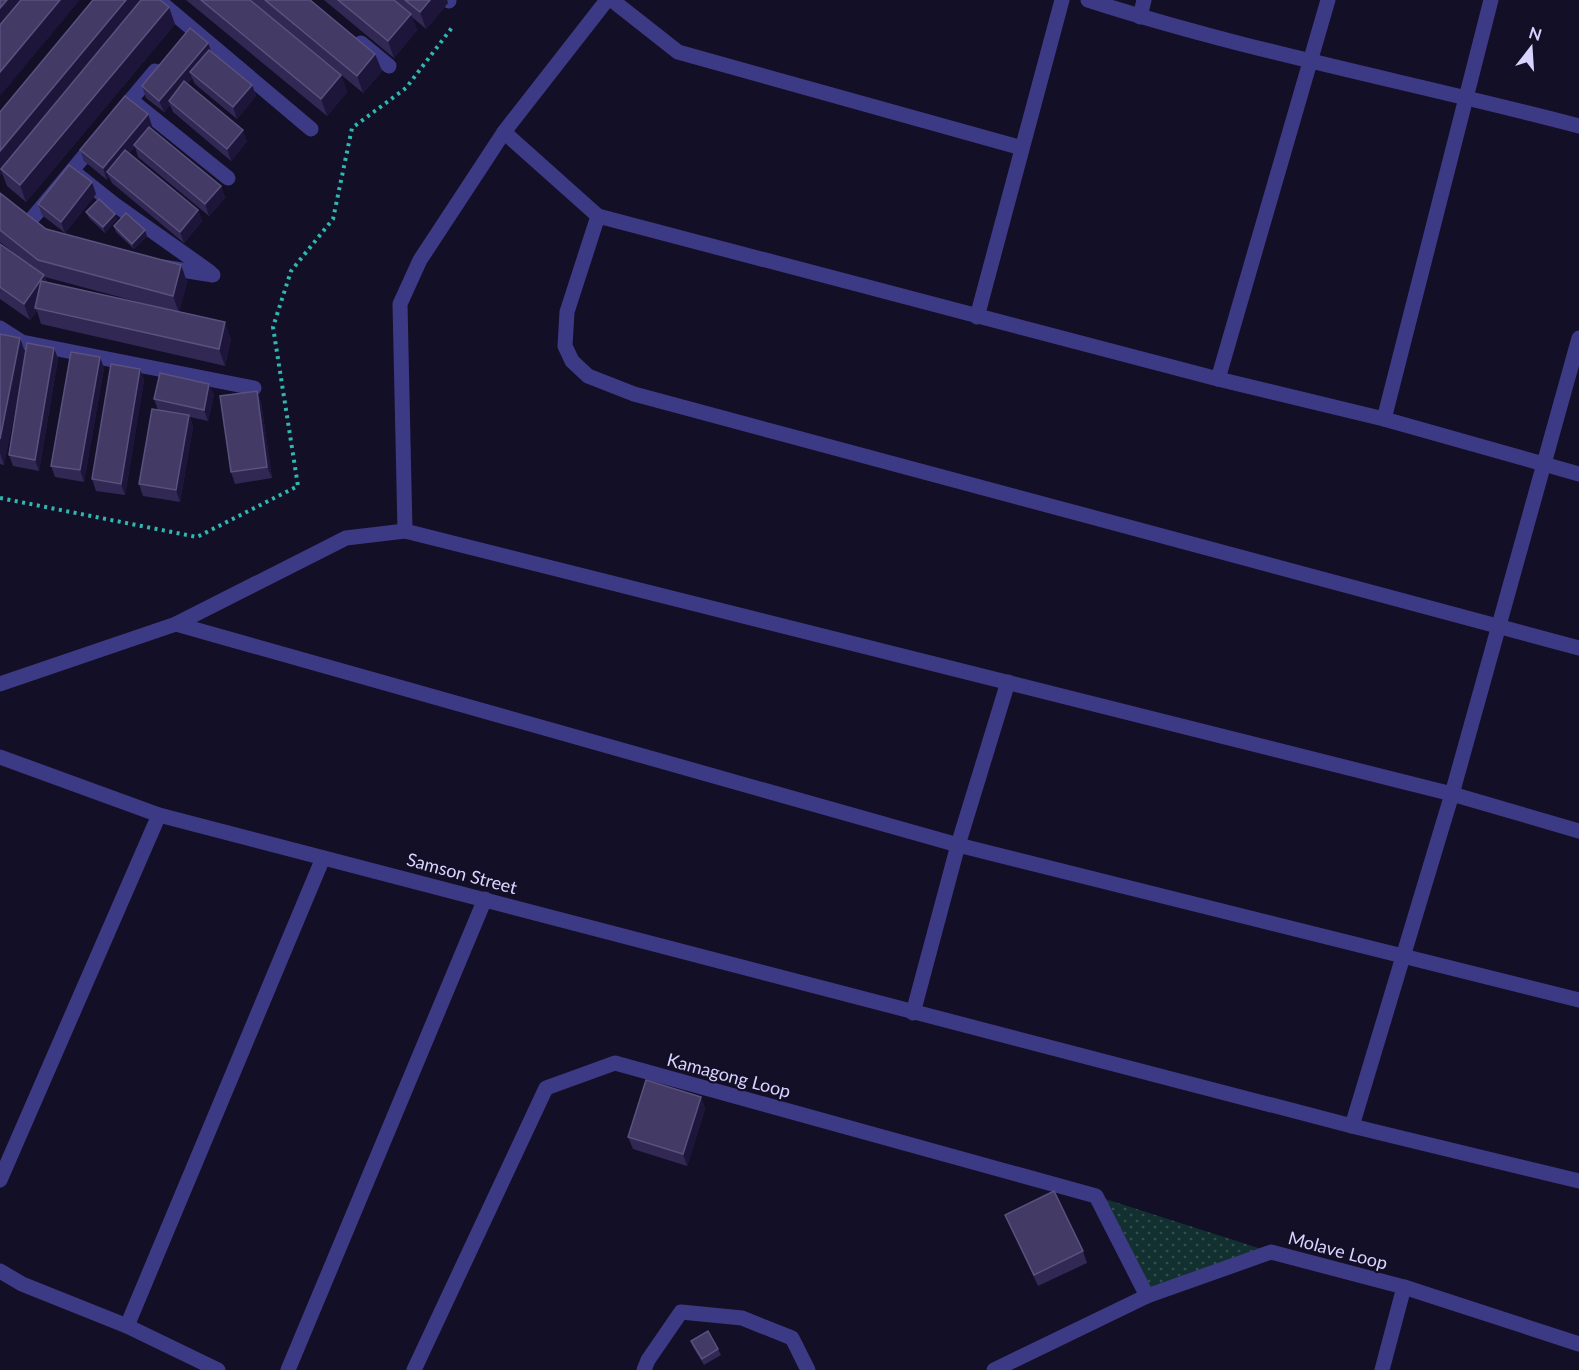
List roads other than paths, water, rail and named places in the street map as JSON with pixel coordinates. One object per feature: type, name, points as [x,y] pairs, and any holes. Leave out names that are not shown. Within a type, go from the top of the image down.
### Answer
[{"type":"street","points":[[158,0],[187,32],[311,129]]},
{"type":"street","points":[[405,531],[400,304],[420,260],[504,132],[607,0]]},
{"type":"street","points":[[612,0],[678,52],[1022,148]]},
{"type":"street","points":[[977,317],[1062,0]]},
{"type":"street","points":[[1088,0],[1311,61],[1468,96],[1579,126]]},
{"type":"street","points":[[1140,16],[1144,0]]},
{"type":"street","points":[[1218,379],[1328,0]]},
{"type":"street","points":[[1384,419],[1491,0]]},
{"type":"street","points":[[353,36],[388,66]]},
{"type":"street","points":[[30,221],[169,55]]},
{"type":"street","points":[[131,100],[228,178]]},
{"type":"street","points":[[504,132],[598,216],[977,317],[1384,419],[1544,466],[1579,474]]},
{"type":"street","points":[[72,171],[213,275],[148,264]]},
{"type":"street","points":[[15,208],[43,232]]},
{"type":"street","points":[[598,216],[567,312],[565,346],[572,361],[588,376],[645,398],[1579,648]]},
{"type":"street","points":[[0,328],[22,342],[254,388]]},
{"type":"street","points":[[1352,1126],[1401,956],[1452,794],[1497,625],[1579,338]]},
{"type":"street","points":[[0,684],[176,624],[346,538],[405,531],[1452,794],[1579,831]]},
{"type":"street","points":[[176,624],[958,845],[1579,1000]]},
{"type":"street","points":[[913,1013],[958,845],[1008,682]]},
{"type":"street","name":"Samson Street","points":[[2,763],[159,815],[913,1013],[1352,1126],[1579,1181]]},
{"type":"street","points":[[0,1180],[159,815]]},
{"type":"street","points":[[127,1326],[323,858]]},
{"type":"street","points":[[288,1370],[485,899]]},
{"type":"street","name":"Kamagong Loop","points":[[414,1370],[546,1088],[615,1063],[1096,1196],[1147,1296]]},
{"type":"street","name":"Molave Loop","points":[[994,1370],[1147,1296],[1271,1252],[1404,1287],[1579,1344]]},
{"type":"street","points":[[0,1271],[22,1284],[127,1326],[218,1370]]},
{"type":"street","points":[[1382,1370],[1404,1287]]},
{"type":"street","points":[[644,1370],[681,1312],[742,1318],[792,1338],[808,1370]]}]
